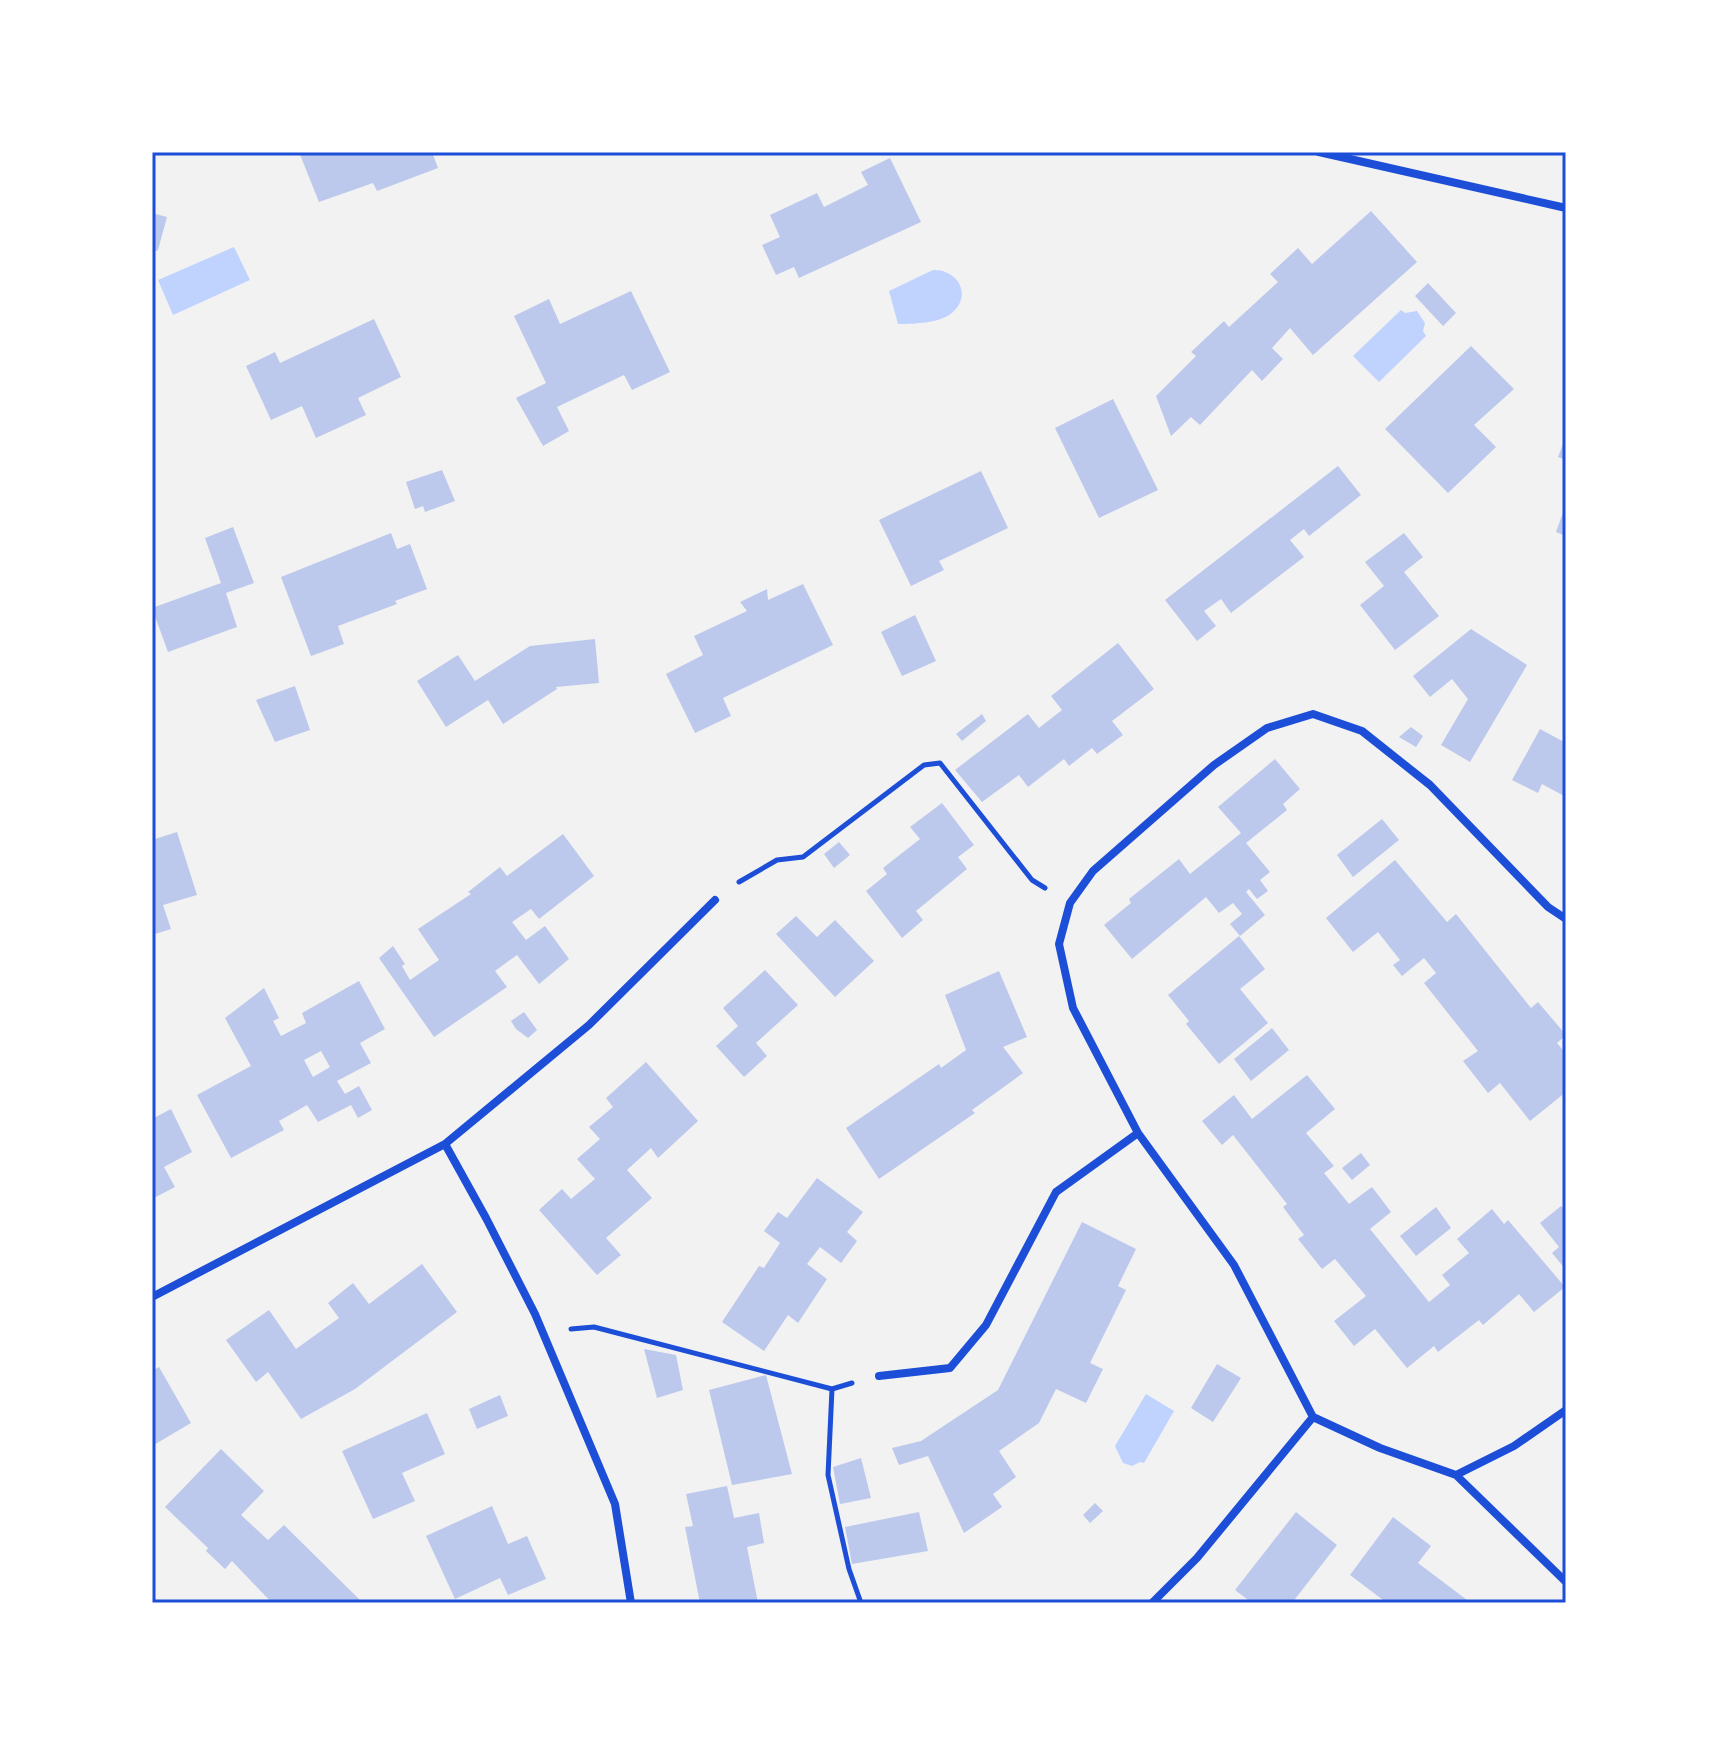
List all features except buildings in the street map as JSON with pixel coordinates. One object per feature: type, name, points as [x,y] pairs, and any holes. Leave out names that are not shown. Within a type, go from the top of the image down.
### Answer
[{"type":"street","points":[[1319,152],[1566,208]]},
{"type":"street","points":[[1566,919],[1548,907],[1430,785],[1362,731],[1313,714],[1267,728],[1214,765],[1093,871],[1070,903],[1059,944],[1073,1008],[1138,1133],[1234,1265],[1313,1417],[1380,1448],[1456,1475],[1566,1582]]},
{"type":"street","points":[[152,1297],[445,1144],[589,1025],[715,900]]},
{"type":"street","points":[[879,1376],[950,1368],[986,1325],[1056,1192],[1138,1133]]},
{"type":"street","points":[[445,1144],[486,1218],[542,1332],[615,1504],[631,1603]]},
{"type":"street","points":[[1456,1475],[1514,1446],[1566,1410]]},
{"type":"street","points":[[1152,1603],[1197,1558],[1313,1417]]},
{"type":"path","points":[[715,900],[750,874],[777,860],[803,857],[924,765],[940,763],[1032,880],[1070,903]]},
{"type":"path","points":[[542,1332],[594,1327],[832,1389],[879,1376]]},
{"type":"path","points":[[832,1389],[828,1475],[849,1569],[861,1603]]},
{"type":"water","points":[[234,247],[250,280],[173,315],[158,280]]},
{"type":"water","points":[[933,270],[949,273],[955,278],[962,290],[959,305],[942,319],[898,324],[889,291]]},
{"type":"water","points":[[1401,310],[1405,313],[1417,311],[1425,323],[1423,331],[1426,336],[1379,382],[1353,356]]},
{"type":"water","points":[[1146,1394],[1174,1411],[1144,1463],[1132,1466],[1123,1463],[1115,1446]]}]
